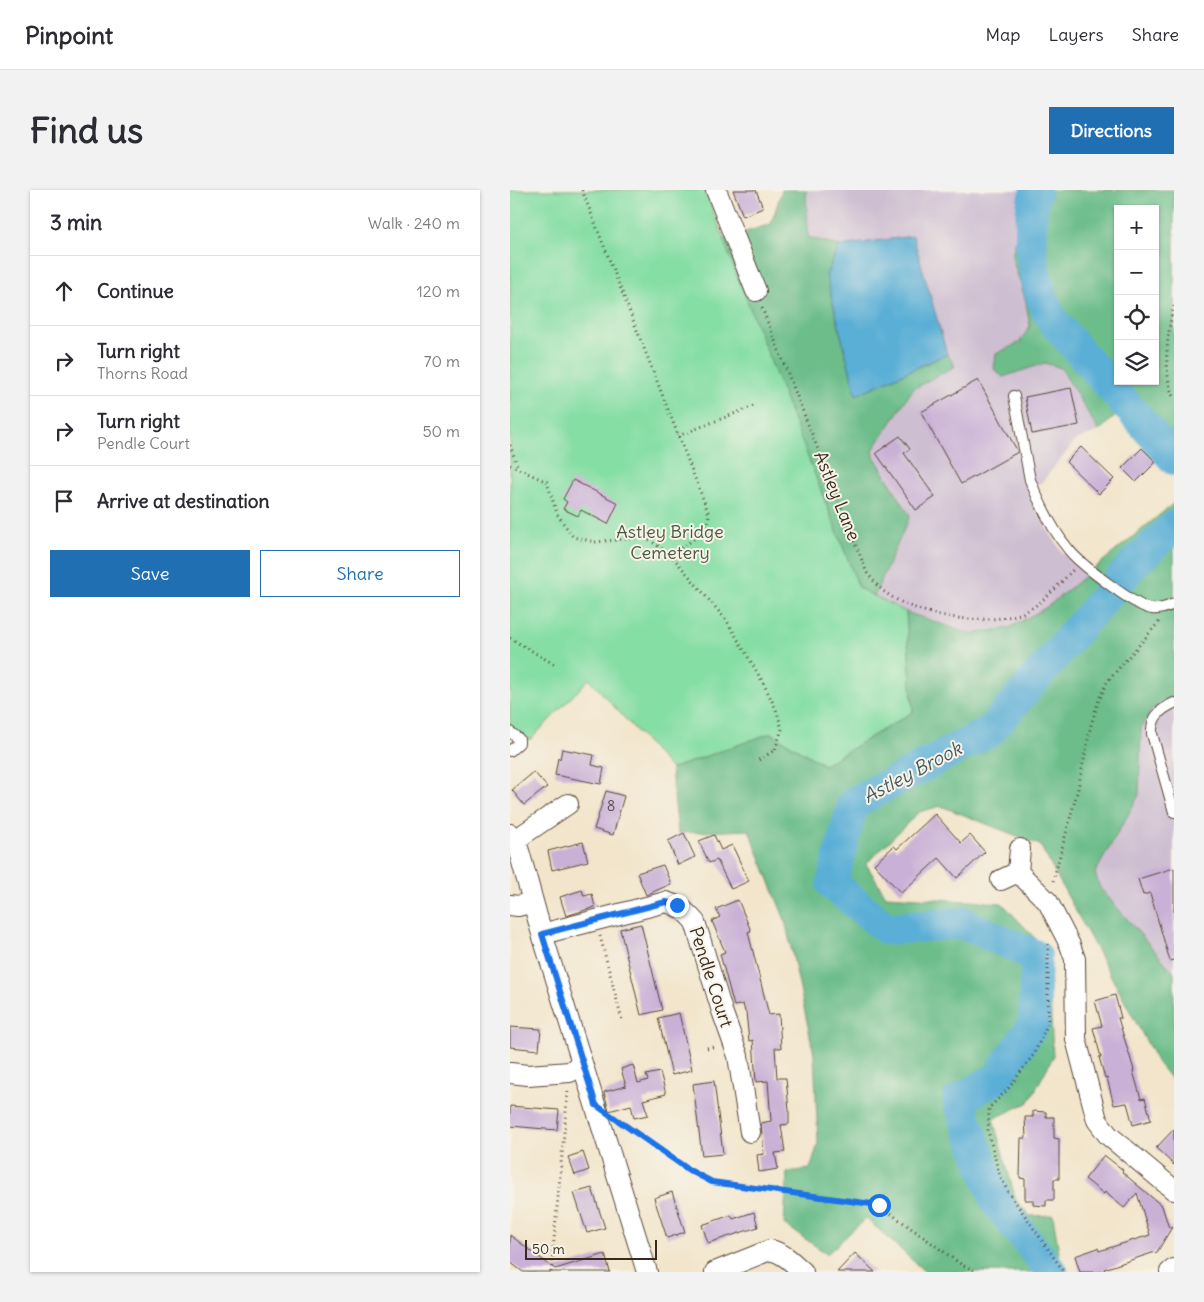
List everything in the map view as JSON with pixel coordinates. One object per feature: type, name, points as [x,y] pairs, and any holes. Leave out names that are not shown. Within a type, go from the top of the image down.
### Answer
[{"type":"street","points":[[716,190],[756,291]]},
{"type":"street","points":[[568,804],[512,837],[542,934],[576,1068],[596,1105],[647,1272]]},
{"type":"street","points":[[1020,849],[1010,876],[1048,902],[1075,958],[1076,1039],[1097,1120],[1108,1135],[1174,1190]]},
{"type":"street","points":[[510,906],[533,902]]},
{"type":"street","name":"Pendle Court","points":[[542,934],[666,902],[677,905],[686,911],[695,922],[738,1056],[750,1132]]},
{"type":"street","points":[[510,1073],[528,1075],[576,1068]]},
{"type":"street","points":[[715,1272],[770,1250],[787,1257],[803,1272]]},
{"type":"street","points":[[1170,1272],[1174,1269]]},
{"type":"lane","points":[[1014,396],[1030,480],[1061,539],[1081,563],[1093,573],[1143,607],[1153,610],[1174,604]]},
{"type":"lane","points":[[1174,703],[1163,708],[1156,715],[1152,724],[1152,734],[1174,812]]},
{"type":"lane","points":[[510,732],[519,739],[519,743],[510,751]]},
{"type":"path","points":[[582,190],[709,514],[707,530],[671,555]]},
{"type":"path","name":"Astley Lane","points":[[756,291],[867,574],[884,592],[924,612],[971,619],[995,618],[1020,613],[1039,602],[1081,563]]},
{"type":"path","points":[[1174,306],[1167,354],[1168,386],[1174,399]]},
{"type":"path","points":[[678,436],[756,405]]},
{"type":"path","points":[[510,445],[519,468]]},
{"type":"path","points":[[510,465],[547,482],[557,514],[573,537],[595,542],[645,537],[671,555],[727,620],[762,679],[782,729],[775,750],[757,761]]},
{"type":"path","points":[[510,638],[557,666]]},
{"type":"path","points":[[596,920],[622,1020]]},
{"type":"path","points":[[707,1048],[716,1046]]},
{"type":"path","points":[[551,1272],[576,1068]]},
{"type":"path","points":[[596,1105],[689,1170],[712,1182],[879,1205],[962,1264],[977,1272]]},
{"type":"shaded area","points":[[806,190],[1025,190],[1012,257],[1026,302],[1030,326],[1020,342],[996,354],[1003,377],[1045,363],[1061,368],[1099,431],[1076,440],[1042,482],[1027,490],[1046,527],[1062,552],[1086,576],[1047,608],[1009,628],[970,634],[906,612],[874,596],[910,516],[874,456],[873,450],[913,389],[955,365],[947,354],[913,236],[839,246],[808,237]]},
{"type":"shaded area","points":[[1174,696],[1174,973],[1100,888],[1095,873],[1139,795],[1141,728],[1150,711],[1165,699]]},
{"type":"green space","name":"Astley Bridge Cemetery","points":[[510,190],[705,190],[859,588],[906,612],[913,712],[824,765],[771,733],[671,769],[589,679],[530,740],[510,727]]},
{"type":"green space","points":[[782,190],[806,190],[808,237],[839,246],[826,275],[856,395],[947,354],[955,366],[913,389],[873,450],[874,456],[910,516],[874,596],[859,588],[723,239],[771,224]]},
{"type":"green space","points":[[1025,190],[1174,190],[1174,471],[1122,409],[1099,431],[1061,368],[1045,363],[1003,377],[994,369],[996,354],[1020,342],[1030,326],[1026,302],[1012,257]]},
{"type":"green space","points":[[1174,503],[1174,696],[1165,699],[1150,711],[1141,728],[1139,795],[1095,873],[1100,888],[1174,973],[1174,1083],[1158,1063],[1040,845],[941,806],[919,812],[866,864],[886,896],[1002,903],[1048,952],[1053,1057],[1029,1102],[993,1119],[1016,1200],[1030,1216],[1053,1215],[1062,1272],[925,1272],[866,1218],[827,1254],[784,1224],[787,1172],[810,1169],[818,1144],[814,1054],[785,920],[749,830],[678,833],[671,769],[771,733],[824,765],[913,712],[906,612],[970,634],[1009,628],[1047,607]]},
{"type":"water","points":[[913,236],[947,354],[856,395],[826,275],[839,246]]},
{"type":"building","points":[[733,190],[756,190],[763,208],[743,216]]},
{"type":"building","points":[[978,380],[1018,452],[961,484],[921,412]]},
{"type":"building","points":[[1071,388],[1079,425],[1032,434],[1025,397]]},
{"type":"building","points":[[900,436],[910,449],[904,453],[935,497],[916,510],[876,453]]},
{"type":"building","points":[[1081,447],[1114,479],[1099,494],[1066,462]]},
{"type":"building","points":[[1142,448],[1156,462],[1136,482],[1122,468]]},
{"type":"building","points":[[573,480],[618,503],[608,524],[581,510],[578,516],[563,509],[567,502],[563,499]]},
{"type":"building","points":[[562,749],[594,755],[592,765],[604,768],[601,784],[555,775],[558,758],[560,759]]},
{"type":"building","points":[[534,772],[547,787],[524,805],[512,790]]},
{"type":"building","points":[[606,791],[624,796],[613,835],[594,829]]},
{"type":"building","points":[[935,814],[961,843],[970,835],[985,852],[957,878],[939,858],[901,893],[874,864],[894,846],[897,849]]},
{"type":"building","points":[[684,833],[695,857],[678,865],[668,841]]},
{"type":"building","points":[[714,835],[721,850],[732,845],[749,881],[731,889],[717,860],[709,863],[699,841]]},
{"type":"building","points":[[583,842],[588,861],[552,870],[548,851]]},
{"type":"building","points":[[663,865],[671,884],[646,895],[637,873]]},
{"type":"building","points":[[1174,868],[1174,960],[1170,961],[1150,893],[1143,895],[1138,879]]},
{"type":"building","points":[[582,890],[584,896],[592,894],[595,907],[566,916],[560,897]]},
{"type":"building","points":[[738,900],[751,931],[748,932],[769,1015],[779,1014],[781,1048],[775,1048],[777,1078],[786,1078],[789,1111],[789,1124],[781,1125],[785,1152],[775,1153],[778,1169],[759,1172],[757,1155],[764,1154],[761,1123],[771,1121],[768,1081],[756,1082],[753,1040],[749,1041],[746,1012],[743,1004],[734,1006],[720,954],[725,952],[712,921],[720,917],[716,909]]},
{"type":"building","points":[[641,924],[662,1010],[641,1015],[620,929]]},
{"type":"building","points":[[1115,995],[1121,1018],[1118,1018],[1141,1099],[1145,1098],[1151,1120],[1133,1125],[1127,1103],[1114,1105],[1099,1057],[1101,1057],[1093,1028],[1102,1026],[1095,1001]]},
{"type":"building","points":[[679,1013],[692,1070],[672,1075],[658,1018]]},
{"type":"building","points":[[510,1027],[541,1029],[539,1050],[510,1047]]},
{"type":"building","points":[[633,1065],[638,1083],[648,1080],[646,1075],[660,1072],[666,1094],[643,1100],[648,1115],[634,1118],[631,1105],[609,1111],[604,1092],[626,1086],[621,1069]]},
{"type":"building","points":[[714,1081],[723,1154],[702,1156],[693,1084]]},
{"type":"building","points":[[510,1106],[559,1110],[557,1130],[510,1126]]},
{"type":"building","points":[[1033,1111],[1046,1112],[1046,1117],[1054,1117],[1054,1138],[1059,1139],[1059,1179],[1054,1179],[1054,1200],[1046,1200],[1046,1206],[1033,1205],[1033,1200],[1025,1200],[1025,1179],[1020,1178],[1021,1138],[1026,1138],[1025,1117],[1033,1117]]},
{"type":"building","points":[[1174,1129],[1174,1165],[1156,1148]]},
{"type":"building","points":[[583,1152],[589,1170],[575,1175],[568,1157]]},
{"type":"building","points":[[1104,1155],[1162,1206],[1169,1228],[1172,1227],[1156,1254],[1155,1252],[1104,1269],[1105,1272],[1080,1272],[1075,1256],[1098,1248],[1099,1251],[1150,1235],[1137,1193],[1124,1208],[1105,1192],[1104,1194],[1085,1179]]},
{"type":"building","points":[[592,1188],[605,1228],[587,1233],[574,1193]]},
{"type":"building","points":[[672,1192],[685,1232],[667,1238],[654,1198]]},
{"type":"building","points":[[754,1212],[758,1227],[708,1243],[702,1225],[731,1215],[733,1219]]},
{"type":"building","points":[[510,1235],[555,1269],[605,1254],[610,1272],[523,1272],[510,1262]]},
{"type":"building","points":[[855,1253],[875,1272],[837,1272]]},
{"type":"waterway","name":"Astley Brook","points":[[1036,190],[1031,216],[1033,267],[1047,310],[1053,321],[1174,459]]},
{"type":"waterway","name":"Astley Brook","points":[[1052,1272],[997,1203],[958,1100],[997,1078],[1034,1023],[1036,956],[963,923],[887,929],[832,884],[853,803],[990,731],[1135,562],[1174,526]]},
{"type":"route","points":[[677,905],[666,902],[542,934],[596,1105],[689,1170],[712,1182],[879,1205]]}]
